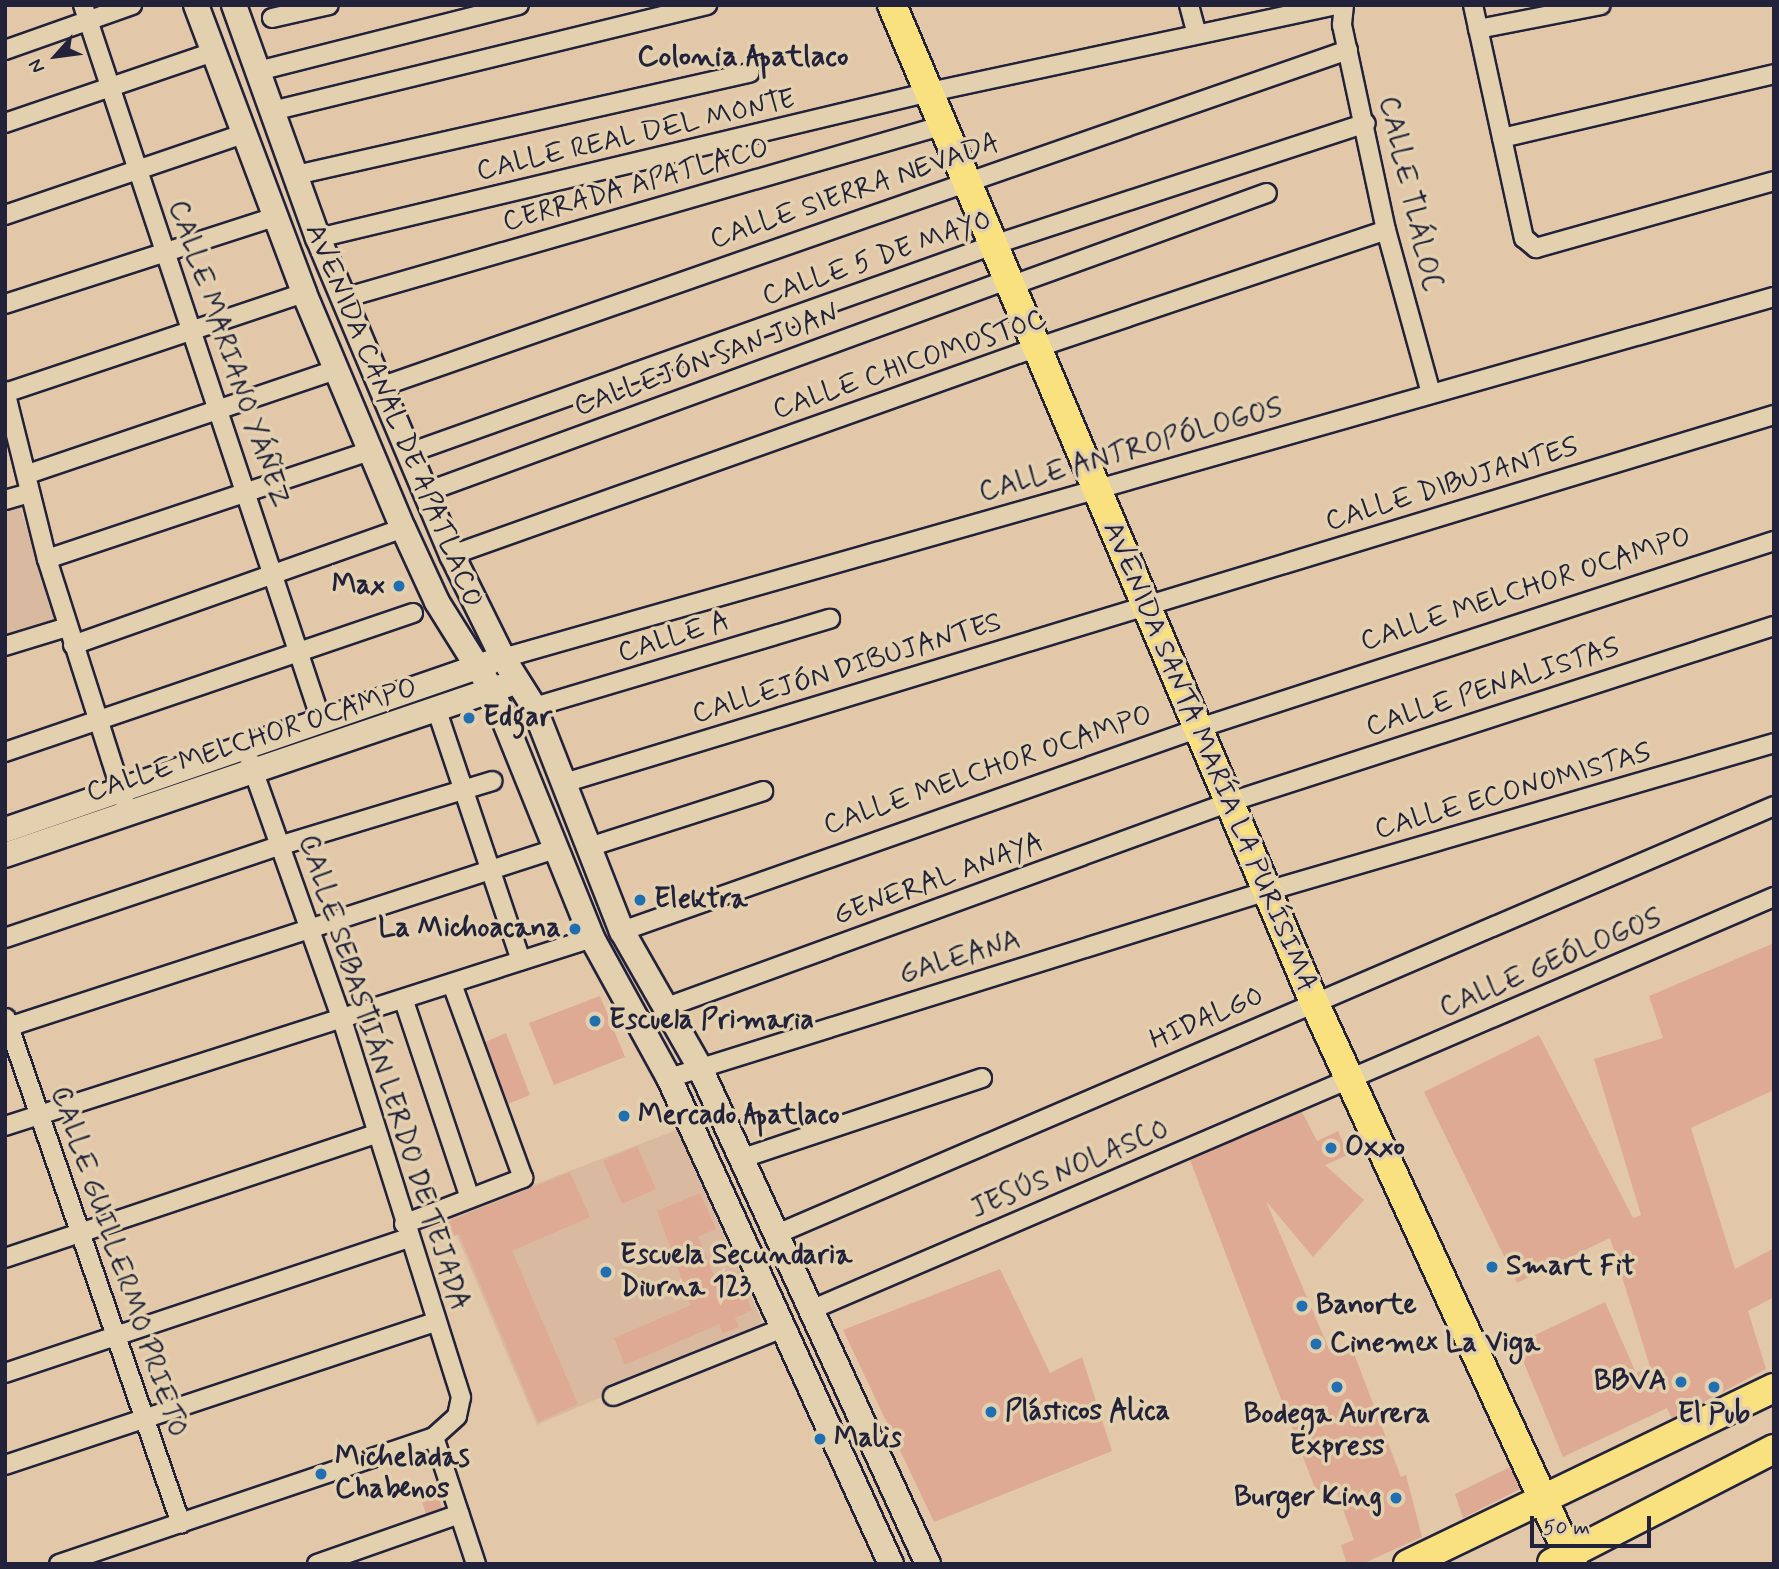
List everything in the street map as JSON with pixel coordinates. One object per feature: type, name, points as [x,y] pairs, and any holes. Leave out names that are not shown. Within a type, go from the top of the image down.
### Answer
[{"type":"main road","name":"AVENIDA SANTA MARÍA LA PURÍSIMA","points":[[892,5],[1094,489],[1199,728],[1314,1002],[1545,1501],[1564,1561]]},
{"type":"main road","points":[[1408,1564],[1545,1501],[1774,1388]]},
{"type":"main road","points":[[1564,1561],[1774,1449]]},
{"type":"street","points":[[5,50],[85,13],[132,5]]},
{"type":"street","name":"AVENIDA CANAL DE APATLACO","points":[[196,5],[304,293],[403,528],[437,602],[492,690],[592,938],[669,1078],[891,1564]]},
{"type":"street","name":"AVENIDA CANAL DE APATLACO","points":[[234,5],[318,238],[452,555],[503,658],[534,707],[622,931],[699,1066],[928,1564]]},
{"type":"street","points":[[272,18],[329,5]]},
{"type":"street","points":[[258,71],[519,5]]},
{"type":"street","points":[[272,111],[707,5]]},
{"type":"street","points":[[1189,5],[1197,34]]},
{"type":"street","name":"CALLE REAL DEL MONTE","points":[[318,238],[930,92],[1336,5]]},
{"type":"street","name":"CALLE TLÁLOC","points":[[1344,5],[1348,50],[1366,123],[1387,230],[1431,393]]},
{"type":"street","points":[[1473,5],[1524,238],[1542,248],[1774,181]]},
{"type":"street","points":[[1478,29],[1601,5]]},
{"type":"street","name":"CALLE MARIANO YÁÑEZ","points":[[85,13],[220,410],[321,720]]},
{"type":"street","name":"CALLE SIERRA NEVADA","points":[[380,387],[966,180],[1348,50]]},
{"type":"street","points":[[5,123],[213,52]]},
{"type":"street","name":"CALLE REAL DEL MONTE","points":[[296,175],[750,73]]},
{"type":"street","points":[[1502,138],[1774,74]]},
{"type":"street","name":"CALLE 5 DE MAYO","points":[[409,453],[993,245],[1366,123]]},
{"type":"street","name":"CERRADA APATLACO","points":[[344,299],[944,125]]},
{"type":"street","points":[[5,215],[243,134]]},
{"type":"street","name":"CALLEJÓN SAN JUAN","points":[[426,492],[1267,193]]},
{"type":"street","points":[[5,304],[164,249],[275,217]]},
{"type":"street","name":"CALLE CHICOMOSTOC","points":[[452,555],[1036,348],[1387,230]]},
{"type":"street","points":[[129,814],[47,559],[30,494],[28,474],[5,392],[304,293]]},
{"type":"street","name":"CALLE ANTROPÓLOGOS","points":[[503,658],[1774,297]]},
{"type":"street","points":[[28,474],[335,370]]},
{"type":"street","name":"CALLE DIBUJANTES","points":[[1146,606],[1774,415]]},
{"type":"street","points":[[47,559],[370,452]]},
{"type":"street","points":[[5,500],[30,494]]},
{"type":"street","points":[[73,645],[403,528]]},
{"type":"street","name":"CALLE MELCHOR OCAMPO","points":[[622,931],[1199,728],[1774,541]]},
{"type":"street","name":"CALLEJÓN DIBUJANTES","points":[[564,783],[1146,606]]},
{"type":"street","points":[[5,752],[413,613]]},
{"type":"street","name":"CALLE A","points":[[534,707],[830,619]]},
{"type":"street","name":"CALLE PENALISTAS","points":[[1230,802],[1774,626]]},
{"type":"street","points":[[5,646],[67,627]]},
{"type":"street","name":"CALLE MELCHOR OCAMPO","points":[[5,855],[129,814],[250,760],[321,720],[503,658]]},
{"type":"street","name":"CALLE MELCHOR OCAMPO","points":[[5,830],[120,790],[250,760],[437,711],[517,681]]},
{"type":"street","points":[[437,711],[521,960]]},
{"type":"street","name":"CALLE ECONOMISTAS","points":[[1267,891],[1774,744]]},
{"type":"street","name":"CALLE SEBASTIÁN LERDO DE TEJADA","points":[[250,760],[341,1017],[375,1134],[461,1397],[457,1416],[435,1437]]},
{"type":"street","points":[[5,938],[282,845],[493,781]]},
{"type":"street","points":[[589,847],[763,791]]},
{"type":"street","name":"GENERAL ANAYA","points":[[667,1007],[1230,802]]},
{"type":"street","name":"HIDALGO","points":[[777,1234],[1774,806]]},
{"type":"street","points":[[6,1024],[311,931],[555,849]]},
{"type":"street","name":"GALEANA","points":[[669,1078],[699,1066],[1267,891]]},
{"type":"street","name":"CALLE GEÓLOGOS","points":[[1348,1079],[1774,897]]},
{"type":"street","points":[[5,1126],[341,1017],[404,1001],[592,938]]},
{"type":"street","points":[[5,1373],[117,1338],[406,1231],[470,1198],[523,1178],[452,984]]},
{"type":"street","points":[[404,1001],[470,1198]]},
{"type":"street","name":"CALLE GUILLERMO PRIETO","points":[[6,1024],[83,1231],[181,1524]]},
{"type":"street","points":[[743,1158],[982,1078]]},
{"type":"street","name":"JESÚS NOLASCO","points":[[813,1309],[1348,1079]]},
{"type":"street","points":[[5,1258],[375,1134]]},
{"type":"street","points":[[5,1465],[436,1322]]},
{"type":"street","points":[[613,1396],[783,1328]]},
{"type":"street","points":[[59,1564],[435,1437],[476,1564]]},
{"type":"street","points":[[317,1564],[460,1514]]},
{"type":"shaded area","points":[[19,504],[57,621],[5,638],[5,509]]},
{"type":"shaded area","name":"Escuela Secundaria Diurna 123","points":[[677,1130],[764,1326],[537,1425],[449,1217]]},
{"type":"building","points":[[1774,943],[1774,1090],[1691,1128],[1735,1269],[1774,1248],[1774,1297],[1748,1311],[1766,1369],[1672,1419],[1667,1408],[1563,1457],[1516,1344],[1605,1302],[1636,1373],[1650,1367],[1610,1238],[1517,1283],[1424,1092],[1539,1035],[1633,1218],[1641,1215],[1594,1059],[1663,1038],[1649,996]]},
{"type":"building","points":[[600,996],[625,1057],[554,1085],[529,1023]]},
{"type":"building","points":[[506,1033],[530,1095],[508,1104],[485,1042]]},
{"type":"building","points":[[1302,1112],[1317,1141],[1338,1131],[1348,1155],[1325,1165],[1364,1200],[1313,1257],[1266,1201],[1329,1349],[1350,1343],[1401,1477],[1406,1475],[1422,1537],[1362,1564],[1347,1564],[1341,1545],[1354,1540],[1334,1484],[1316,1491],[1190,1160]]},
{"type":"building","points":[[637,1146],[656,1189],[622,1204],[603,1161]]},
{"type":"building","points":[[570,1172],[590,1217],[512,1251],[578,1404],[538,1422],[459,1234],[437,1244],[430,1229]]},
{"type":"building","points":[[700,1193],[716,1229],[698,1237],[721,1292],[741,1284],[752,1310],[735,1318],[739,1327],[723,1333],[719,1324],[625,1365],[614,1338],[691,1305],[657,1211]]},
{"type":"building","name":"Plásticos Alica","points":[[1000,1269],[1050,1373],[1082,1357],[1112,1451],[934,1522],[843,1330]]},
{"type":"building","points":[[1510,1467],[1520,1489],[1463,1518],[1455,1494]]},
{"type":"building","points":[[438,1496],[442,1508],[426,1514],[422,1502]]},
{"type":"place","name":"Max","points":[[399,586]]},
{"type":"place","name":"Edgar","points":[[469,718]]},
{"type":"place","name":"Elektra","points":[[640,900]]},
{"type":"place","name":"La Michoacana","points":[[575,929]]},
{"type":"place","name":"Escuela Primaria","points":[[595,1021]]},
{"type":"place","name":"Mercado Apatlaco","points":[[624,1116]]},
{"type":"place","name":"Oxxo","points":[[1331,1148]]},
{"type":"place","name":"Smart Fit","points":[[1492,1267]]},
{"type":"place","name":"Escuela Secundaria Diurna 123","points":[[606,1272]]},
{"type":"place","name":"Banorte","points":[[1302,1306]]},
{"type":"place","name":"Cinemex La Viga","points":[[1316,1344]]},
{"type":"place","name":"BBVA","points":[[1681,1382]]},
{"type":"place","name":"Bodega Aurrera Express","points":[[1337,1387]]},
{"type":"place","name":"El Pub","points":[[1714,1387]]},
{"type":"place","name":"Plásticos Alica","points":[[991,1412]]},
{"type":"place","name":"Malis","points":[[820,1439]]},
{"type":"place","name":"Micheladas Chabenos","points":[[321,1474]]},
{"type":"place","name":"Burger King","points":[[1396,1498]]},
{"type":"district","name":"Colonia Apatlaco","points":[[743,57]]}]
